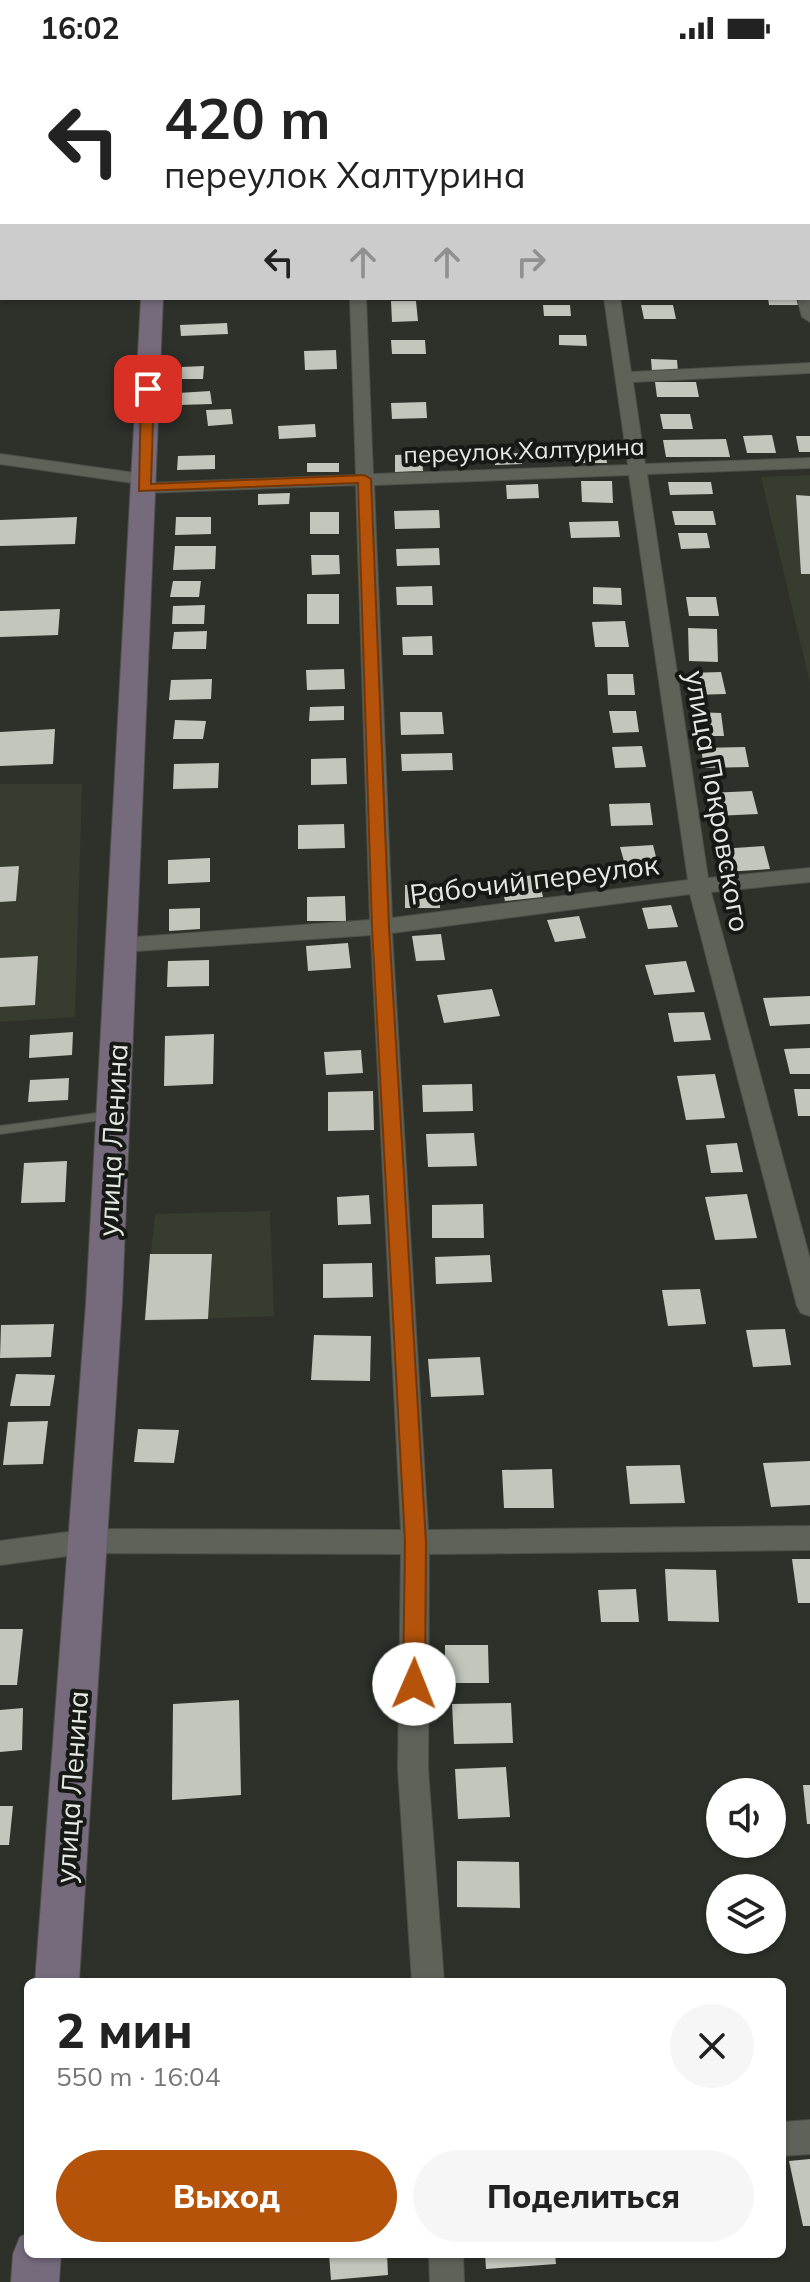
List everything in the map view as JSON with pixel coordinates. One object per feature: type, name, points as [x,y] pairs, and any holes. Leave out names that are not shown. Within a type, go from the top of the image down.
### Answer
[{"type":"main road","name":"улица Ленина","points":[[57,1978],[90,1541],[152,300]]},
{"type":"main road","points":[[35,2282],[37,2258]]},
{"type":"street","points":[[358,300],[381,927],[415,1542],[413,1769],[428,1978]]},
{"type":"street","name":"улица Покровского","points":[[612,300],[699,886],[810,1306]]},
{"type":"street","points":[[624,377],[810,368]]},
{"type":"street","name":"переулок Халтурина","points":[[0,459],[144,484],[810,463]]},
{"type":"street","name":"Рабочий переулок","points":[[122,945],[381,927],[699,886],[810,875]]},
{"type":"street","points":[[0,1553],[90,1541],[810,1538]]},
{"type":"street","points":[[786,2139],[810,2137]]},
{"type":"street","points":[[446,2258],[447,2282]]},
{"type":"lane","points":[[0,1130],[113,1114]]},
{"type":"shaded area","points":[[810,475],[810,683],[761,477]]},
{"type":"shaded area","points":[[0,784],[82,784],[75,1017],[0,1022]]},
{"type":"shaded area","points":[[270,1211],[274,1316],[144,1321],[155,1214]]},
{"type":"building","points":[[768,300],[798,300],[799,305],[769,305]]},
{"type":"building","points":[[391,301],[416,301],[418,321],[392,322]]},
{"type":"building","points":[[543,305],[570,305],[571,316],[544,316]]},
{"type":"building","points":[[641,305],[673,305],[676,319],[644,319]]},
{"type":"building","points":[[227,323],[228,334],[181,336],[180,325]]},
{"type":"building","points":[[559,335],[586,335],[587,346],[559,345]]},
{"type":"building","points":[[391,340],[425,340],[426,354],[392,354]]},
{"type":"building","points":[[336,350],[337,369],[305,370],[304,351]]},
{"type":"building","points":[[651,359],[677,360],[678,372],[652,372]]},
{"type":"building","points":[[204,366],[203,379],[181,379],[182,367]]},
{"type":"building","points":[[655,382],[696,382],[699,397],[657,397]]},
{"type":"building","points":[[210,391],[212,404],[179,405],[178,393]]},
{"type":"building","points":[[426,402],[427,418],[392,419],[391,403]]},
{"type":"building","points":[[231,409],[233,424],[208,426],[206,410]]},
{"type":"building","points":[[660,414],[690,414],[693,429],[663,429]]},
{"type":"building","points":[[315,424],[316,437],[279,439],[278,426]]},
{"type":"building","points":[[772,435],[776,453],[747,453],[743,436]]},
{"type":"building","points":[[796,436],[810,436],[810,452],[799,452]]},
{"type":"building","points":[[726,439],[730,457],[666,457],[663,440]]},
{"type":"building","points":[[576,448],[605,448],[607,463],[578,463]]},
{"type":"building","points":[[521,453],[522,464],[495,465],[494,454]]},
{"type":"building","points":[[422,454],[423,471],[395,472],[395,455]]},
{"type":"building","points":[[215,455],[215,469],[177,470],[178,456]]},
{"type":"building","points":[[307,463],[339,463],[339,472],[307,472]]},
{"type":"building","points":[[581,481],[612,481],[613,503],[582,502]]},
{"type":"building","points":[[668,482],[711,482],[713,494],[670,495]]},
{"type":"building","points":[[538,484],[539,498],[507,499],[506,485]]},
{"type":"building","points":[[290,493],[289,504],[258,505],[258,494]]},
{"type":"building","points":[[796,495],[810,496],[810,574],[801,574]]},
{"type":"building","points":[[439,510],[440,528],[395,529],[394,511]]},
{"type":"building","points":[[672,511],[713,511],[716,525],[675,525]]},
{"type":"building","points":[[310,512],[339,512],[339,534],[310,534]]},
{"type":"building","points":[[77,517],[75,544],[0,546],[0,520]]},
{"type":"building","points":[[176,517],[211,517],[211,534],[175,535]]},
{"type":"building","points":[[618,521],[620,537],[571,538],[569,522]]},
{"type":"building","points":[[678,533],[707,533],[710,548],[681,549]]},
{"type":"building","points":[[175,546],[216,546],[215,569],[173,570]]},
{"type":"building","points":[[439,548],[440,565],[397,566],[396,549]]},
{"type":"building","points":[[311,555],[339,555],[340,574],[312,575]]},
{"type":"building","points":[[173,581],[201,581],[199,597],[170,597]]},
{"type":"building","points":[[432,586],[433,605],[397,605],[396,587]]},
{"type":"building","points":[[593,587],[621,588],[622,605],[593,604]]},
{"type":"building","points":[[307,594],[339,594],[339,624],[307,624]]},
{"type":"building","points":[[686,597],[716,597],[719,616],[689,616]]},
{"type":"building","points":[[205,605],[204,624],[172,624],[173,606]]},
{"type":"building","points":[[60,609],[58,635],[0,637],[0,611]]},
{"type":"building","points":[[625,621],[629,647],[595,647],[592,622]]},
{"type":"building","points":[[688,628],[717,629],[718,662],[689,661]]},
{"type":"building","points":[[207,631],[206,649],[172,649],[174,632]]},
{"type":"building","points":[[432,636],[433,655],[403,655],[402,637]]},
{"type":"building","points":[[344,669],[345,689],[307,690],[306,670]]},
{"type":"building","points":[[721,672],[726,694],[693,695],[689,673]]},
{"type":"building","points":[[607,674],[633,674],[635,695],[608,695]]},
{"type":"building","points":[[212,679],[211,699],[169,700],[171,680]]},
{"type":"building","points":[[344,706],[344,720],[309,721],[310,707]]},
{"type":"building","points":[[609,711],[636,711],[639,732],[613,733]]},
{"type":"building","points":[[400,712],[442,712],[444,734],[401,735]]},
{"type":"building","points":[[694,712],[721,713],[724,736],[697,736]]},
{"type":"building","points":[[175,720],[206,721],[203,739],[173,739]]},
{"type":"building","points":[[55,729],[53,764],[0,766],[0,732]]},
{"type":"building","points":[[642,746],[646,767],[615,768],[612,747]]},
{"type":"building","points":[[745,747],[749,767],[704,768],[701,748]]},
{"type":"building","points":[[452,753],[453,770],[402,771],[401,754]]},
{"type":"building","points":[[346,758],[347,784],[311,785],[311,759]]},
{"type":"building","points":[[219,763],[218,788],[173,789],[174,764]]},
{"type":"building","points":[[752,791],[758,814],[715,816],[709,793]]},
{"type":"building","points":[[650,803],[653,825],[611,826],[609,804]]},
{"type":"building","points":[[344,824],[345,848],[298,849],[298,825]]},
{"type":"building","points":[[653,845],[659,869],[627,872],[620,847]]},
{"type":"building","points":[[764,846],[770,869],[725,872],[720,849]]},
{"type":"building","points":[[210,858],[210,882],[168,884],[168,860]]},
{"type":"building","points":[[19,866],[16,901],[0,902],[0,867]]},
{"type":"building","points":[[538,875],[543,897],[505,901],[500,878]]},
{"type":"building","points":[[405,885],[439,885],[440,908],[405,908]]},
{"type":"building","points":[[345,896],[346,921],[307,921],[307,897]]},
{"type":"building","points":[[671,905],[678,927],[648,929],[642,908]]},
{"type":"building","points":[[200,908],[200,929],[169,931],[169,909]]},
{"type":"building","points":[[579,916],[586,938],[555,942],[547,920]]},
{"type":"building","points":[[441,934],[445,960],[416,961],[412,936]]},
{"type":"building","points":[[348,943],[351,968],[308,971],[306,946]]},
{"type":"building","points":[[38,956],[35,1005],[0,1007],[0,958]]},
{"type":"building","points":[[209,960],[209,986],[167,987],[168,961]]},
{"type":"building","points":[[686,961],[695,992],[654,995],[645,965]]},
{"type":"building","points":[[492,989],[500,1016],[444,1023],[437,995]]},
{"type":"building","points":[[810,996],[810,1024],[770,1026],[763,998]]},
{"type":"building","points":[[704,1012],[711,1040],[674,1042],[668,1013]]},
{"type":"building","points":[[73,1032],[72,1055],[29,1058],[30,1035]]},
{"type":"building","points":[[214,1034],[213,1084],[164,1086],[165,1036]]},
{"type":"building","points":[[810,1048],[810,1074],[790,1074],[784,1049]]},
{"type":"building","points":[[361,1050],[363,1073],[326,1075],[324,1052]]},
{"type":"building","points":[[715,1074],[725,1118],[686,1120],[677,1076]]},
{"type":"building","points":[[69,1078],[68,1100],[28,1102],[30,1080]]},
{"type":"building","points":[[472,1084],[473,1111],[423,1112],[422,1085]]},
{"type":"building","points":[[794,1089],[810,1089],[810,1116],[798,1116]]},
{"type":"building","points":[[373,1091],[374,1130],[328,1131],[328,1092]]},
{"type":"building","points":[[474,1133],[477,1166],[428,1167],[426,1134]]},
{"type":"building","points":[[737,1143],[743,1172],[711,1173],[706,1145]]},
{"type":"building","points":[[67,1161],[65,1202],[21,1203],[24,1163]]},
{"type":"building","points":[[747,1194],[757,1238],[715,1240],[705,1197]]},
{"type":"building","points":[[369,1195],[371,1224],[338,1225],[337,1197]]},
{"type":"building","points":[[483,1204],[484,1238],[432,1238],[432,1205]]},
{"type":"building","points":[[150,1254],[212,1254],[208,1319],[145,1320]]},
{"type":"building","points":[[490,1255],[492,1282],[436,1284],[435,1257]]},
{"type":"building","points":[[372,1263],[373,1297],[323,1298],[323,1264]]},
{"type":"building","points":[[700,1289],[706,1324],[668,1326],[662,1290]]},
{"type":"building","points":[[54,1324],[51,1357],[0,1358],[1,1325]]},
{"type":"building","points":[[785,1329],[791,1365],[753,1367],[746,1330]]},
{"type":"building","points":[[314,1335],[371,1336],[370,1381],[311,1380]]},
{"type":"building","points":[[480,1357],[484,1395],[431,1397],[428,1359]]},
{"type":"building","points":[[16,1374],[55,1375],[50,1406],[10,1406]]},
{"type":"building","points":[[48,1421],[43,1464],[3,1465],[8,1422]]},
{"type":"building","points":[[138,1429],[179,1430],[174,1463],[134,1462]]},
{"type":"building","points":[[810,1461],[810,1505],[771,1507],[763,1463]]},
{"type":"building","points":[[680,1465],[685,1503],[630,1504],[626,1466]]},
{"type":"building","points":[[552,1469],[554,1508],[504,1508],[502,1470]]},
{"type":"building","points":[[792,1559],[810,1559],[810,1603],[798,1603]]},
{"type":"building","points":[[665,1569],[716,1570],[719,1622],[668,1621]]},
{"type":"building","points":[[636,1589],[639,1622],[601,1622],[598,1590]]},
{"type":"building","points":[[0,1629],[23,1629],[17,1685],[0,1685]]},
{"type":"building","points":[[445,1645],[488,1645],[489,1683],[445,1683]]},
{"type":"building","points":[[239,1700],[241,1795],[172,1800],[173,1704]]},
{"type":"building","points":[[511,1703],[513,1743],[454,1744],[452,1704]]},
{"type":"building","points":[[23,1708],[22,1750],[0,1752],[0,1710]]},
{"type":"building","points":[[506,1767],[510,1817],[458,1819],[455,1769]]},
{"type":"building","points":[[803,1785],[810,1785],[810,1824],[807,1824]]},
{"type":"building","points":[[0,1806],[13,1806],[9,1845],[0,1845]]},
{"type":"building","points":[[457,1861],[519,1862],[520,1908],[457,1907]]},
{"type":"building","points":[[810,2159],[810,2226],[803,2226],[789,2161]]},
{"type":"building","points":[[329,2258],[387,2258],[388,2275],[331,2280]]},
{"type":"building","points":[[485,2258],[555,2258],[556,2264],[486,2269]]},
{"type":"route","points":[[148,389],[144,488],[364,479],[381,927],[415,1542],[414,1684]]}]
